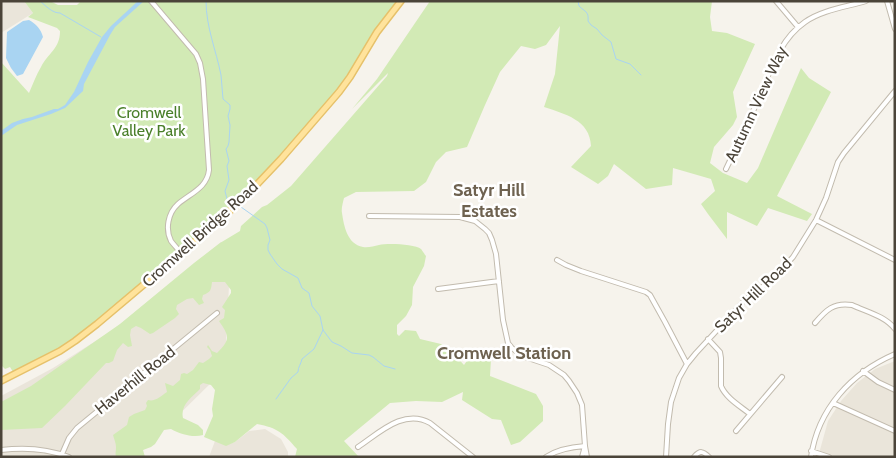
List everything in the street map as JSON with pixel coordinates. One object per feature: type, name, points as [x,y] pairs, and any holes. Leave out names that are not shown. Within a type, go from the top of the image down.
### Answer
[{"type":"main road","name":"Cromwell Bridge Road","points":[[1,381],[60,351],[75,341],[182,253],[246,196],[339,92],[377,32],[401,1]]},
{"type":"street","points":[[776,1],[798,28]]},
{"type":"street","name":"Autumn View Way","points":[[726,169],[777,56],[788,38],[810,19],[866,1]]},
{"type":"street","points":[[887,1],[895,29]]},
{"type":"street","points":[[152,2],[196,54],[204,79],[210,170],[202,186],[173,209],[169,220],[170,239],[182,253]]},
{"type":"street","name":"Satyr Hill Road","points":[[666,457],[671,402],[679,378],[687,364],[744,301],[780,273],[800,248],[826,198],[841,157],[895,91]]},
{"type":"street","points":[[370,216],[460,217],[475,221],[489,233],[496,254],[503,320],[508,342],[522,356],[549,365],[564,375],[569,381],[582,405],[587,457]]},
{"type":"street","points":[[816,220],[895,260]]},
{"type":"street","points":[[557,260],[580,271],[646,292],[650,295],[687,364]]},
{"type":"street","points":[[438,289],[500,281]]},
{"type":"street","points":[[815,323],[824,312],[834,306],[847,304],[885,320],[895,329]]},
{"type":"street","name":"Haverhill Road","points":[[62,454],[69,438],[77,428],[217,313]]},
{"type":"street","points":[[708,339],[720,352],[721,386],[723,390],[750,414]]},
{"type":"street","points":[[810,457],[820,425],[833,403],[851,381],[879,361],[895,354]]},
{"type":"street","points":[[863,371],[878,382],[895,390]]},
{"type":"street","points":[[736,431],[782,377]]},
{"type":"street","points":[[833,403],[895,431]]},
{"type":"street","points":[[358,448],[393,424],[405,418],[416,418],[430,424],[473,457]]},
{"type":"street","points":[[546,457],[567,448],[585,446]]},
{"type":"street","points":[[582,457],[585,446]]},
{"type":"street","points":[[1,450],[39,448],[69,457]]},
{"type":"street","points":[[812,451],[829,457]]},
{"type":"street","points":[[694,457],[698,452],[704,452],[710,457]]},
{"type":"shaded area","points":[[1,1],[24,1],[33,13],[1,33]]},
{"type":"shaded area","points":[[221,242],[231,248],[226,343],[218,376],[136,457],[1,457],[1,396],[53,368],[113,330]]},
{"type":"shaded area","points":[[895,361],[895,457],[818,457],[828,421],[841,401],[857,383],[875,369]]},
{"type":"shaded area","points":[[265,429],[281,439],[288,452],[288,457],[209,457],[215,441],[226,445],[235,442],[249,431]]},
{"type":"green space","name":"Cromwell Valley Park","points":[[24,1],[50,1],[58,5],[77,5],[81,1],[398,1],[373,34],[341,87],[239,200],[85,331],[65,345],[13,372],[10,367],[5,369],[1,365],[1,62],[29,93],[39,70],[56,47],[60,31],[57,28],[28,17],[33,13]]},
{"type":"green space","points":[[430,1],[712,1],[710,17],[712,31],[727,33],[755,44],[733,92],[737,117],[733,125],[714,147],[710,163],[723,173],[747,183],[758,168],[801,68],[809,78],[831,92],[777,196],[812,214],[807,221],[768,208],[757,226],[727,212],[727,239],[701,204],[715,191],[711,179],[673,168],[672,185],[646,189],[614,164],[608,176],[598,184],[571,167],[591,146],[590,137],[575,119],[544,107],[555,74],[560,26],[546,45],[535,49],[521,46],[500,72],[467,147],[446,152],[436,162],[426,182],[414,191],[356,192],[344,198],[342,208],[347,234],[358,245],[367,247],[383,244],[407,245],[418,247],[426,256],[424,266],[413,287],[412,305],[406,316],[397,325],[397,334],[399,336],[405,330],[416,331],[420,339],[441,344],[452,352],[464,365],[474,351],[491,359],[490,376],[536,394],[543,406],[543,421],[520,442],[511,445],[501,420],[492,419],[462,400],[463,392],[442,402],[390,403],[344,441],[359,457],[295,457],[297,449],[284,435],[275,429],[257,424],[235,442],[226,446],[204,437],[213,416],[212,409],[215,390],[211,385],[203,383],[185,405],[183,418],[198,425],[203,430],[203,435],[191,436],[171,429],[164,430],[155,444],[143,450],[145,457],[116,457],[113,435],[127,425],[129,417],[145,410],[148,400],[156,399],[167,392],[165,383],[173,386],[180,380],[181,374],[187,374],[199,362],[203,363],[209,359],[212,356],[207,347],[208,345],[212,351],[217,353],[225,344],[227,337],[219,321],[224,318],[225,310],[222,307],[231,290],[225,282],[212,282],[208,293],[203,295],[204,303],[199,305],[193,298],[177,305],[176,309],[179,314],[153,333],[150,334],[136,326],[131,329],[132,346],[128,347],[123,343],[117,350],[113,361],[106,363],[42,428],[1,430],[1,402],[31,386],[120,324],[194,263],[220,243],[240,231],[241,226],[262,207],[291,186],[387,76],[388,73],[352,109],[377,79]]},
{"type":"water","points":[[138,1],[144,1],[115,27],[110,35],[84,84],[83,91],[65,108],[17,125],[1,136],[1,131],[12,123],[58,109],[65,105],[74,92],[102,37]]},
{"type":"water","points":[[29,20],[38,27],[43,37],[23,74],[17,76],[6,58],[7,32],[23,21]]},
{"type":"waterway","points":[[40,1],[52,11],[60,13],[101,37]]},
{"type":"waterway","points":[[206,1],[209,29],[221,75],[223,99],[230,105],[228,116],[230,125],[229,142],[226,149],[229,161],[227,166],[229,180],[225,191],[227,199],[232,203]]},
{"type":"waterway","points":[[578,1],[579,6],[587,13],[588,21],[591,25],[611,42],[616,59],[630,64],[641,75]]},
{"type":"waterway","points":[[241,207],[265,224],[270,240],[268,245],[270,254],[282,269],[298,278],[302,288],[309,293],[312,306],[320,316],[323,330],[332,342],[352,353],[369,355],[384,366],[395,369]]},
{"type":"waterway","points":[[276,399],[291,378],[298,372],[302,359],[314,349],[323,330]]},
{"type":"district","name":"Satyr Hill Estates","points":[[489,200]]},
{"type":"district","name":"Cromwell Station","points":[[504,353]]}]
